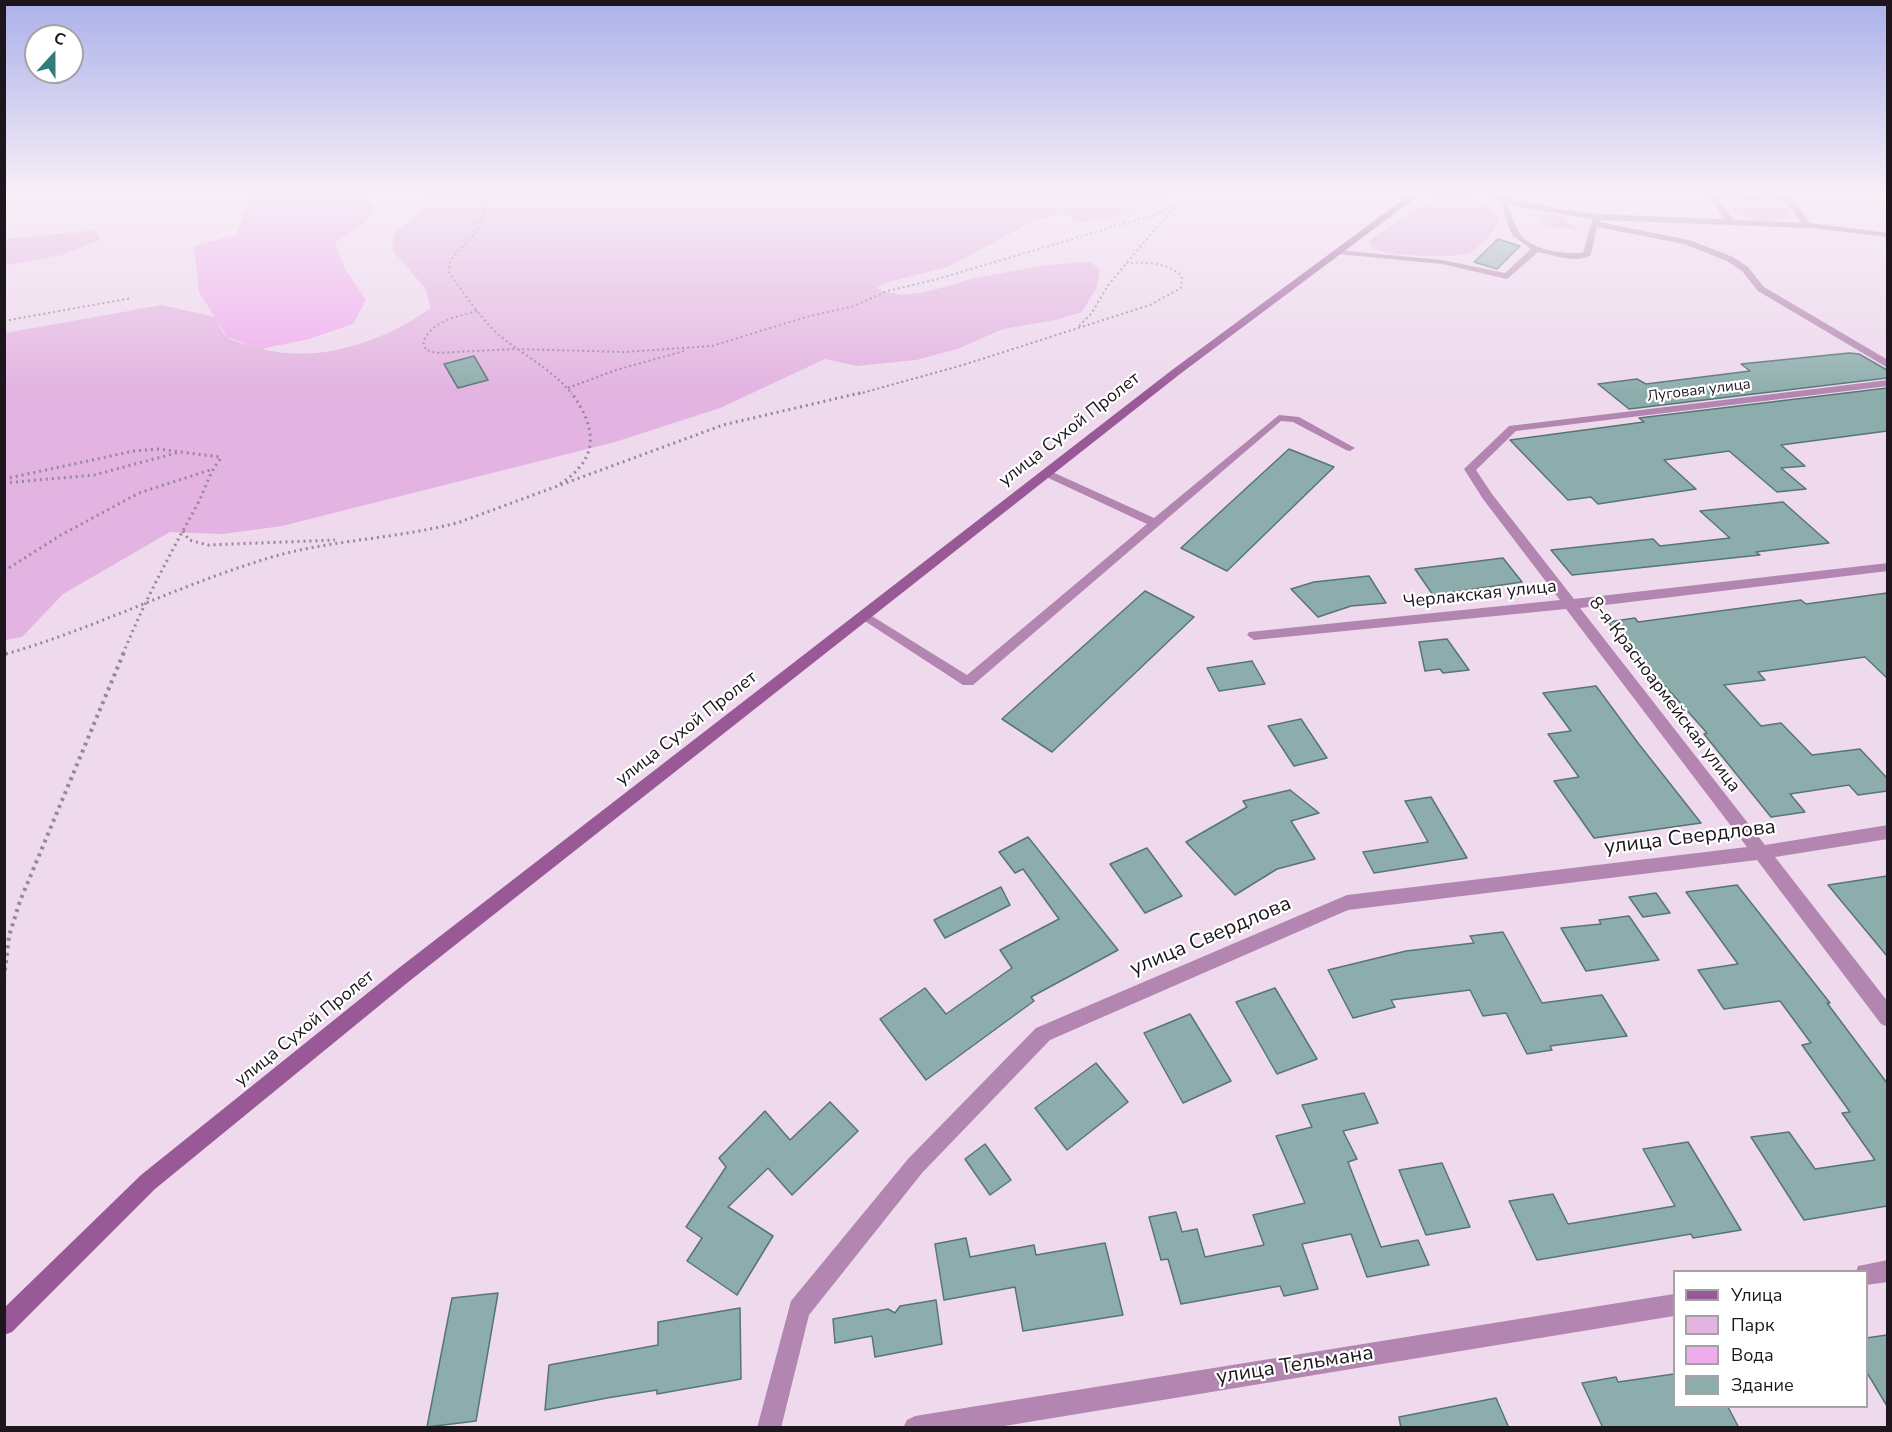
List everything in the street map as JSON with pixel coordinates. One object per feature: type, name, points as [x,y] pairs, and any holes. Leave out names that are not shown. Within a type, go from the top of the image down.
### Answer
[{"type":"main road","name":"улица Сухой Пролет","points":[[4,1324],[148,1182],[401,977],[1194,358],[1327,260]]},
{"type":"street","points":[[1731,260],[1744,269],[1761,289],[1887,365]]},
{"type":"street","name":"Луговая улица","points":[[1513,428],[1887,383]]},
{"type":"street","name":"8-я Красноармейская улица","points":[[1513,428],[1470,469],[1487,496],[1887,1018]]},
{"type":"street","name":"Черлакская улица","points":[[1254,635],[1571,604],[1887,567]]},
{"type":"street","name":"улица Свердлова","points":[[769,1428],[799,1308],[915,1166],[1043,1034],[1347,903],[1759,853],[1887,832]]},
{"type":"street","points":[[1868,1274],[1887,1271]]},
{"type":"street","name":"улица Тельмана","points":[[915,1428],[1673,1305]]},
{"type":"lane","points":[[1419,260],[1442,262],[1507,276],[1524,260]]},
{"type":"lane","points":[[863,616],[968,682],[1278,418],[1295,419],[1350,448]]},
{"type":"lane","points":[[1046,473],[1155,523]]},
{"type":"path","points":[[449,260],[447,264],[449,273],[477,311],[515,349],[568,388],[584,416],[592,444],[588,458],[577,473],[555,488]]},
{"type":"path","points":[[568,388],[616,370],[695,348],[738,340],[806,317],[854,306],[887,291],[934,280],[1000,260]]},
{"type":"path","points":[[1078,328],[1091,314],[1109,284],[1130,260]]},
{"type":"path","points":[[4,654],[39,644],[144,603],[304,548],[346,540],[404,534],[455,524],[705,431],[761,414],[887,387],[1150,306],[1169,299],[1181,288],[1182,276],[1176,269],[1146,262],[1127,263]]},
{"type":"path","points":[[4,279],[9,278]]},
{"type":"path","points":[[4,321],[132,298]]},
{"type":"path","points":[[477,311],[437,324],[426,333],[423,342],[426,350],[436,354],[452,354],[515,349],[625,352],[695,348]]},
{"type":"path","points":[[4,481],[134,451],[182,451],[222,457],[211,470],[201,498],[144,603],[20,901],[9,936],[4,978]]},
{"type":"path","points":[[4,481],[60,481],[113,472],[182,451]]},
{"type":"path","points":[[4,571],[61,535],[139,494],[211,470]]},
{"type":"path","points":[[183,531],[189,540],[208,545],[346,540]]},
{"type":"green space","points":[[5,260],[34,260],[5,265]]},
{"type":"green space","points":[[401,260],[961,260],[948,267],[884,283],[877,288],[889,293],[901,294],[915,294],[980,277],[1049,265],[1091,262],[1100,270],[1096,289],[1082,312],[1056,320],[1003,329],[960,348],[916,360],[857,366],[825,359],[720,408],[615,442],[282,526],[223,534],[170,532],[63,594],[22,637],[5,640],[5,333],[162,305],[215,317],[223,333],[238,342],[272,351],[296,354],[320,352],[367,341],[411,321],[431,308],[425,288]]},
{"type":"water","points":[[196,260],[342,260],[345,269],[366,300],[353,324],[309,339],[261,349],[227,337],[199,292]]},
{"type":"building","points":[[1476,260],[1506,260],[1497,269],[1474,262]]},
{"type":"building","points":[[1849,353],[1859,354],[1887,370],[1887,378],[1629,409],[1598,384],[1637,379],[1646,384],[1750,371],[1741,364]]},
{"type":"building","points":[[474,356],[488,380],[458,388],[444,364]]},
{"type":"building","points":[[1887,388],[1887,431],[1781,445],[1805,466],[1781,468],[1806,489],[1777,492],[1729,451],[1664,460],[1696,489],[1598,504],[1591,497],[1568,500],[1510,440],[1644,422],[1639,418]]},
{"type":"building","points":[[1289,449],[1334,467],[1227,571],[1181,548]]},
{"type":"building","points":[[1783,502],[1829,543],[1756,552],[1760,555],[1572,575],[1551,550],[1653,539],[1660,546],[1730,538],[1700,511]]},
{"type":"building","points":[[1503,558],[1522,582],[1433,595],[1415,569]]},
{"type":"building","points":[[1369,576],[1386,603],[1351,606],[1318,617],[1291,589],[1314,582]]},
{"type":"building","points":[[1145,591],[1194,617],[1052,752],[1002,719]]},
{"type":"building","points":[[1887,593],[1887,678],[1865,657],[1758,672],[1765,680],[1724,685],[1761,726],[1781,723],[1812,755],[1860,749],[1887,778],[1887,791],[1858,795],[1849,785],[1790,794],[1805,812],[1771,817],[1704,734],[1707,733],[1608,622],[1635,618],[1638,622],[1801,600],[1806,604]]},
{"type":"building","points":[[1447,639],[1469,670],[1443,673],[1440,669],[1425,671],[1419,642]]},
{"type":"building","points":[[1252,661],[1265,684],[1219,691],[1207,668]]},
{"type":"building","points":[[1596,686],[1701,823],[1594,838],[1554,781],[1579,777],[1548,734],[1571,731],[1543,693]]},
{"type":"building","points":[[1301,719],[1327,758],[1294,766],[1268,726]]},
{"type":"building","points":[[1290,790],[1319,813],[1291,821],[1315,859],[1277,869],[1235,895],[1186,842],[1247,807],[1243,801]]},
{"type":"building","points":[[1431,797],[1467,858],[1374,873],[1363,852],[1428,842],[1405,801]]},
{"type":"building","points":[[1028,837],[1118,950],[1031,997],[1034,1001],[926,1080],[880,1019],[925,988],[946,1014],[1012,968],[1000,950],[1059,919],[1023,869],[1015,873],[999,852]]},
{"type":"building","points":[[1147,848],[1182,896],[1145,913],[1110,864]]},
{"type":"building","points":[[1887,876],[1887,956],[1828,885]]},
{"type":"building","points":[[1737,885],[1830,1003],[1827,1003],[1887,1083],[1887,1206],[1804,1220],[1751,1137],[1789,1132],[1815,1169],[1875,1160],[1842,1113],[1850,1112],[1802,1045],[1811,1043],[1780,1001],[1724,1009],[1698,970],[1738,964],[1686,892]]},
{"type":"building","points":[[1001,887],[1010,905],[945,938],[934,920]]},
{"type":"building","points":[[1656,893],[1670,913],[1643,917],[1629,897]]},
{"type":"building","points":[[1629,916],[1659,960],[1586,971],[1561,928],[1601,924],[1599,920]]},
{"type":"building","points":[[1503,932],[1542,1003],[1602,995],[1627,1036],[1550,1046],[1552,1050],[1527,1054],[1506,1013],[1483,1016],[1470,990],[1391,1000],[1395,1007],[1353,1018],[1328,970],[1406,951],[1474,943],[1470,936]]},
{"type":"building","points":[[1275,988],[1317,1059],[1277,1074],[1236,1002]]},
{"type":"building","points":[[1190,1014],[1231,1081],[1183,1103],[1144,1033]]},
{"type":"building","points":[[1096,1063],[1128,1102],[1067,1150],[1035,1108]]},
{"type":"building","points":[[1364,1093],[1378,1123],[1343,1131],[1357,1159],[1348,1162],[1381,1247],[1418,1240],[1429,1265],[1367,1277],[1351,1234],[1302,1244],[1318,1289],[1284,1296],[1280,1286],[1181,1304],[1168,1259],[1161,1260],[1149,1217],[1176,1212],[1182,1232],[1197,1229],[1205,1257],[1264,1245],[1253,1215],[1305,1203],[1276,1136],[1312,1127],[1302,1105]]},
{"type":"building","points":[[830,1102],[858,1131],[792,1195],[768,1168],[728,1207],[773,1236],[737,1295],[687,1261],[702,1238],[686,1227],[726,1167],[719,1158],[765,1111],[790,1140]]},
{"type":"building","points":[[1688,1142],[1741,1230],[1693,1238],[1691,1234],[1537,1260],[1509,1201],[1553,1194],[1568,1224],[1675,1206],[1643,1149]]},
{"type":"building","points":[[985,1144],[1011,1180],[990,1195],[965,1159]]},
{"type":"building","points":[[1442,1163],[1470,1227],[1426,1235],[1399,1170]]},
{"type":"building","points":[[966,1238],[970,1257],[1034,1245],[1036,1255],[1105,1243],[1123,1315],[1023,1331],[1015,1287],[944,1300],[935,1244]]},
{"type":"building","points":[[498,1293],[476,1421],[427,1427],[452,1298]]},
{"type":"building","points":[[936,1300],[942,1344],[875,1357],[872,1336],[835,1343],[833,1319],[888,1309],[895,1313],[900,1306]]},
{"type":"building","points":[[740,1308],[741,1379],[657,1394],[657,1390],[545,1410],[549,1365],[658,1345],[658,1322]]},
{"type":"building","points":[[1887,1335],[1887,1406],[1868,1374],[1868,1338]]},
{"type":"building","points":[[1673,1374],[1673,1408],[1729,1408],[1739,1428],[1603,1428],[1582,1383],[1616,1377],[1618,1382]]},
{"type":"building","points":[[1496,1398],[1509,1428],[1401,1428],[1399,1417]]}]
